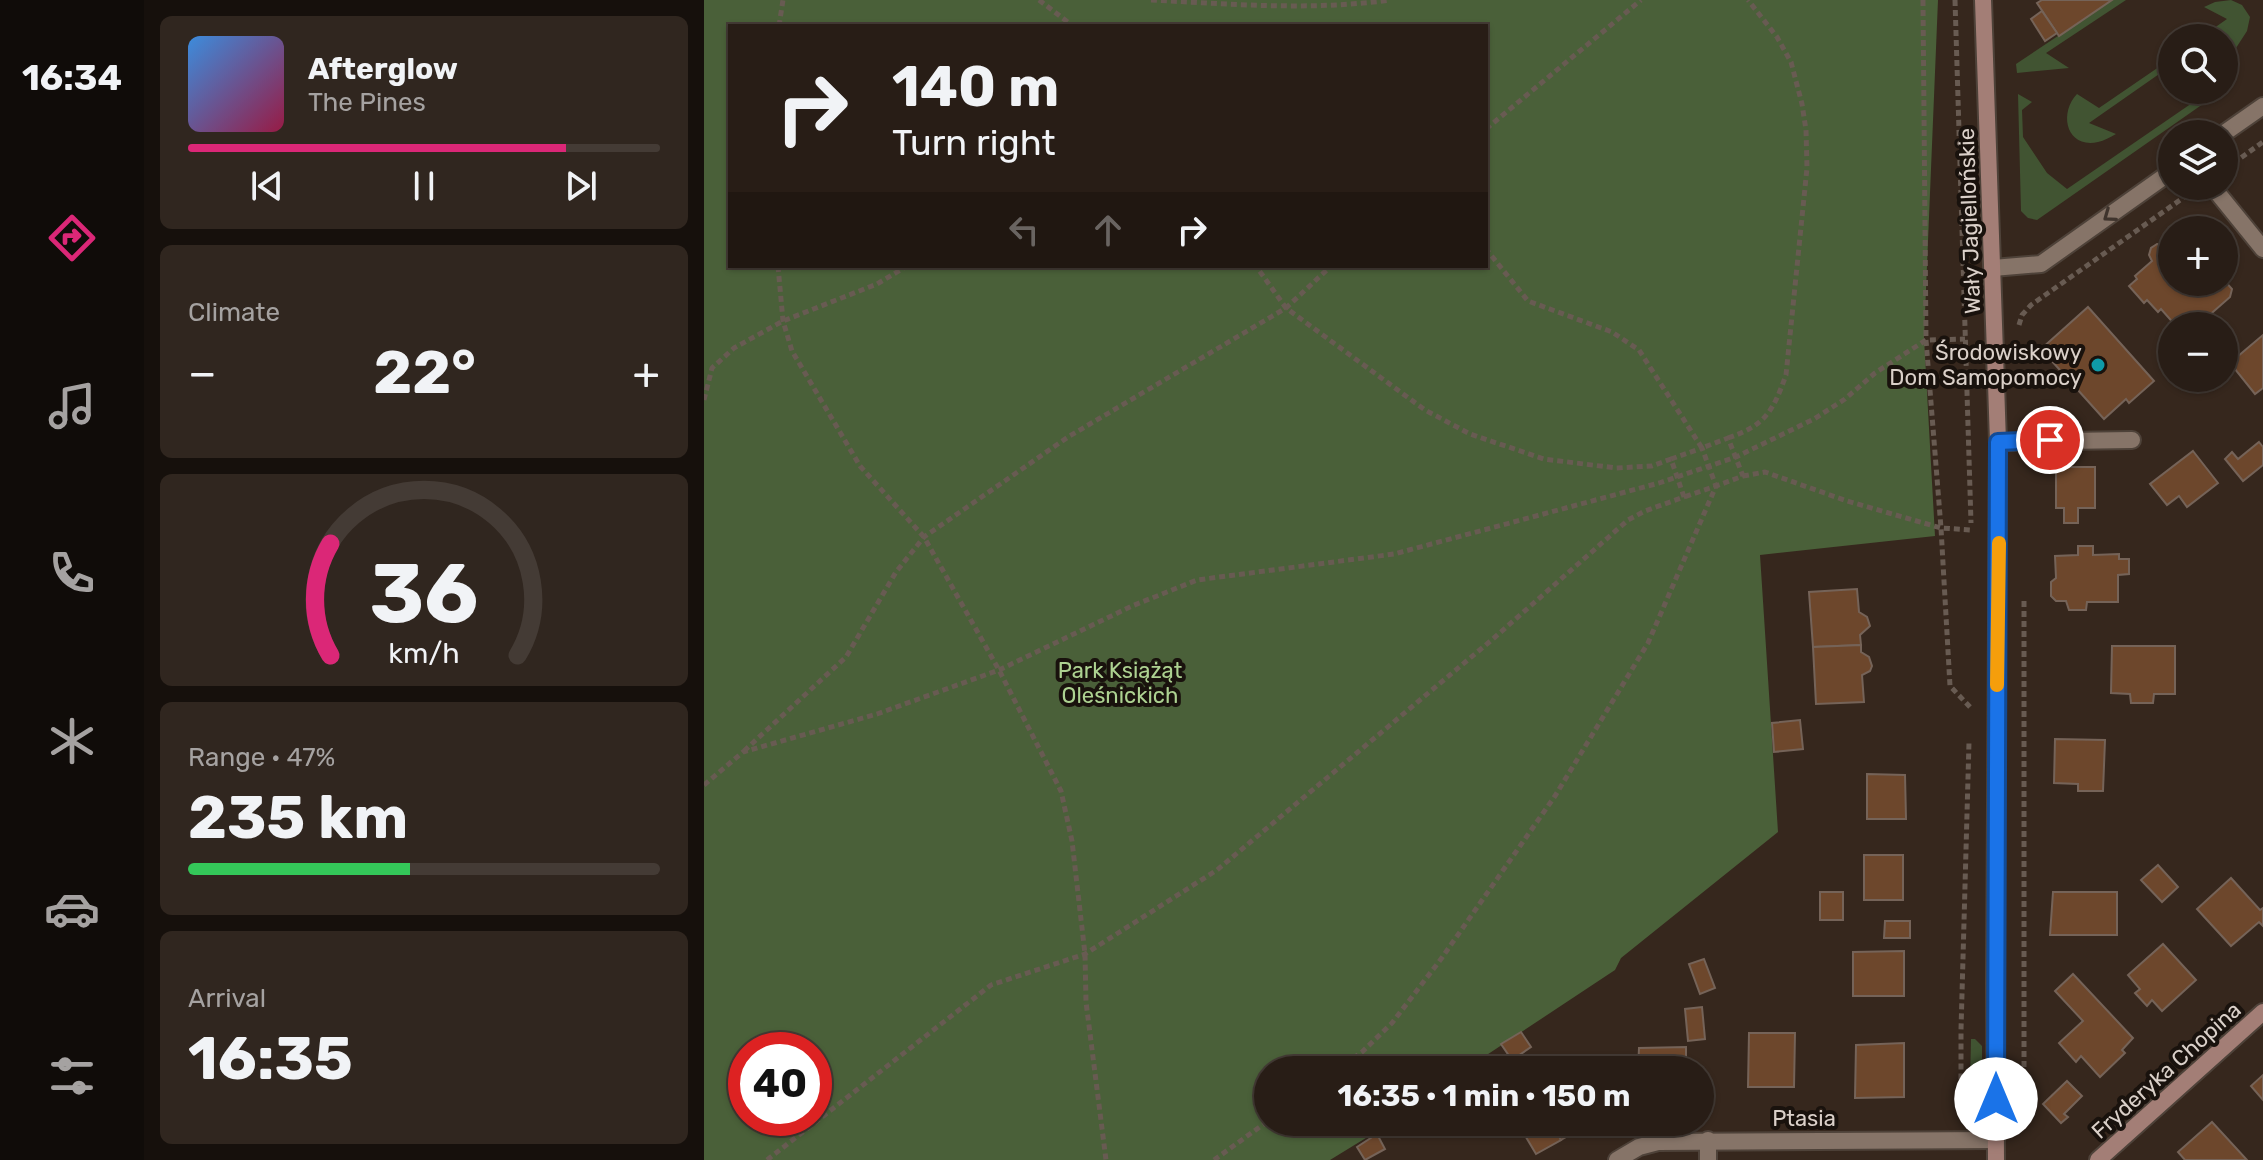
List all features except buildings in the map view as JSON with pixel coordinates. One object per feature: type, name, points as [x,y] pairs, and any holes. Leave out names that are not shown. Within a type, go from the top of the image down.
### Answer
[{"type":"street","name":"Wały Jagiellońskie","points":[[1983,0],[1998,442],[1996,1160]]},
{"type":"street","points":[[2238,124],[2263,106]]},
{"type":"street","points":[[1993,268],[2041,264],[2158,181]]},
{"type":"street","points":[[2223,200],[2263,249]]},
{"type":"street","points":[[1998,442],[2132,440]]},
{"type":"street","name":"Fryderyka Chopina","points":[[2098,1160],[2263,1012]]},
{"type":"street","points":[[1708,1140],[1708,1160]]},
{"type":"street","name":"Ptasia","points":[[1617,1160],[1639,1147],[1658,1142],[1996,1140]]},
{"type":"path","points":[[779,24],[783,0]]},
{"type":"path","points":[[1039,0],[1070,24]]},
{"type":"path","points":[[1151,0],[1356,5],[1390,0]]},
{"type":"path","points":[[1488,127],[1641,0]]},
{"type":"path","points":[[1257,268],[1286,308],[1425,410],[1470,434],[1544,459],[1616,468],[1652,466],[1751,430],[1776,403],[1786,375],[1807,168],[1802,104],[1791,62],[1777,37],[1748,0]]},
{"type":"path","points":[[1923,0],[1926,340],[1950,686],[1970,710],[1975,698]]},
{"type":"path","points":[[1955,0],[1971,545]]},
{"type":"path","points":[[2238,159],[2263,142]]},
{"type":"path","points":[[2018,326],[2031,305],[2179,200]]},
{"type":"path","points":[[1356,1056],[1392,1023],[1441,959],[1555,796],[1648,643],[1716,486],[1702,448],[1639,350],[1612,332],[1528,301],[1488,251]]},
{"type":"path","points":[[778,268],[783,321],[792,351],[860,466],[924,537],[999,670],[1061,791],[1072,841],[1085,954],[1086,1002],[1106,1160]]},
{"type":"path","points":[[704,400],[712,368],[734,348],[783,321],[877,284],[904,268]]},
{"type":"path","points":[[704,785],[846,657],[896,572],[924,537],[1068,437],[1286,308],[1329,268]]},
{"type":"path","points":[[743,752],[877,714],[999,670],[1132,606],[1197,580],[1394,554],[1677,477],[1736,457],[1814,419],[1845,399],[1875,373],[1926,340],[1965,339]]},
{"type":"path","points":[[1728,438],[1743,476]]},
{"type":"path","points":[[1671,459],[1684,497]]},
{"type":"path","points":[[767,1160],[991,985],[1085,954],[1217,870],[1494,638],[1628,520],[1743,476],[1765,472],[1847,501],[1941,528],[1971,530]]},
{"type":"path","points":[[2024,593],[2024,1097]]},
{"type":"path","points":[[1967,1125],[1961,1100],[1961,1030],[1970,727]]},
{"type":"path","points":[[1214,1160],[1254,1131]]},
{"type":"green space","name":"Park Książąt Oleśnickich","points":[[704,0],[1938,0],[1924,338],[1935,536],[1760,555],[1778,832],[1621,958],[1615,970],[1485,1056],[1254,1056],[1254,1136],[1369,1136],[1330,1160],[704,1160]]},
{"type":"green space","points":[[2112,0],[2126,0],[2046,53],[2069,68],[2017,73],[2016,64]]},
{"type":"green space","points":[[2231,0],[2242,5],[2250,17],[2247,31],[2238,45],[2238,24],[2220,24],[2227,19],[2204,7]]},
{"type":"green space","points":[[2158,68],[2158,75],[2089,123],[2116,134],[2100,141],[2087,143],[2079,140],[2073,135],[2067,120],[2071,102],[2077,94],[2099,108]]},
{"type":"green space","points":[[2018,94],[2032,102],[2022,110],[2023,137],[2047,173],[2067,189],[2158,126],[2158,135],[2037,220],[2028,218],[2021,211]]},
{"type":"green space","points":[[2191,104],[2203,104],[2180,120],[2167,120]]},
{"type":"green space","points":[[1971,1039],[1982,1046],[1982,1090],[1975,1090],[1970,1085]]},
{"type":"slow traffic","points":[[1997,685],[1999,543]]},
{"type":"place","name":"Środowiskowy Dom Samopomocy","points":[[2098,365]]},
{"type":"route","points":[[1996,1099],[1998,442],[2050,440]]}]
